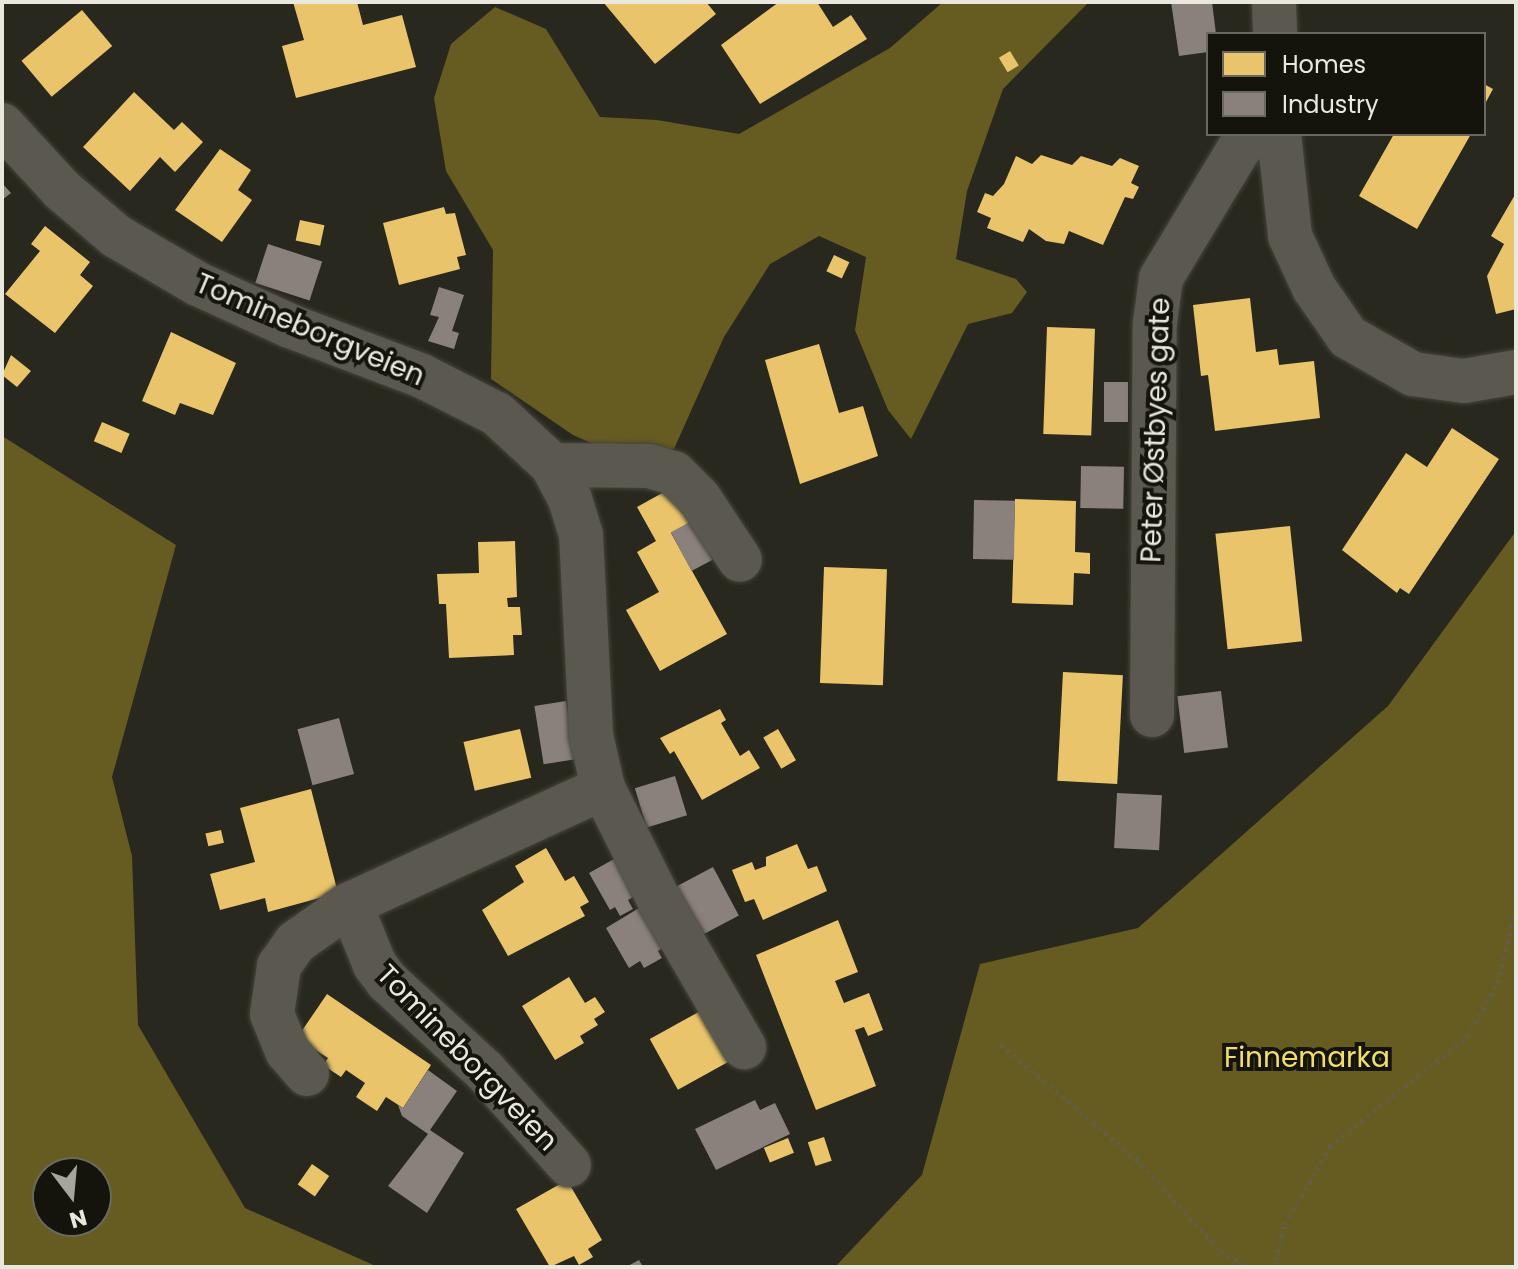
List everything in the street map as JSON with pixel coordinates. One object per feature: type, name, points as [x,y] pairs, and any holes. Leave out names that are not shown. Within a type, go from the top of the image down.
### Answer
[{"type":"street","points":[[1274,2],[1275,32]]},
{"type":"street","name":"Tomineborgveien","points":[[2,125],[62,190],[116,236],[198,284],[290,326],[422,376],[497,414],[552,465],[570,499],[581,535],[591,735],[603,788],[660,902],[744,1047]]},
{"type":"street","name":"Peter Østbyes gate","points":[[1152,715],[1155,338],[1161,278],[1243,142],[1260,136]]},
{"type":"street","points":[[1279,136],[1290,236],[1314,288],[1348,337],[1413,374],[1464,381],[1516,372]]},
{"type":"street","points":[[552,465],[649,466],[674,473],[699,498],[740,560]]},
{"type":"street","points":[[307,1074],[279,1034],[272,1014],[273,986],[296,942],[350,904],[603,788]]},
{"type":"street","name":"Tomineborgveien","points":[[350,904],[375,965],[387,981],[485,1071],[569,1165]]},
{"type":"path","points":[[1274,1267],[1285,1224],[1330,1146],[1467,1037],[1498,982],[1516,908]]},
{"type":"path","points":[[1001,1045],[1136,1159],[1221,1251],[1248,1267]]},
{"type":"green space","points":[[943,2],[1087,4],[1003,89],[967,191],[956,259],[1016,279],[1027,292],[1012,313],[968,324],[911,439],[888,410],[855,330],[866,257],[819,236],[770,264],[724,337],[674,449],[607,450],[573,435],[491,379],[493,250],[446,171],[434,98],[451,44],[495,7],[546,29],[600,117],[657,120],[739,134],[890,48]]},
{"type":"green space","points":[[2,436],[176,545],[112,777],[132,856],[138,1025],[245,1208],[378,1267],[2,1267]]},
{"type":"green space","name":"Finnemarka","points":[[1516,531],[1516,1267],[835,1267],[922,1175],[980,964],[1138,928],[1388,706]]},
{"type":"building: Homes","points":[[293,2],[357,2],[363,25],[402,15],[416,67],[296,98],[282,46],[304,40]]},
{"type":"building: Homes","points":[[603,2],[706,2],[716,14],[655,64]]},
{"type":"building: Homes","points":[[779,2],[817,2],[833,27],[851,15],[867,39],[760,104],[721,45]]},
{"type":"building: Homes","points":[[82,10],[112,46],[52,97],[21,61]]},
{"type":"building: Homes","points":[[1010,51],[1019,66],[1008,72],[999,58]]},
{"type":"building: Homes","points":[[1486,85],[1493,89],[1486,102]]},
{"type":"building: Homes","points":[[134,92],[174,130],[182,122],[203,142],[175,172],[160,157],[130,191],[83,147]]},
{"type":"building: Homes","points":[[1393,136],[1470,136],[1417,229],[1359,196]]},
{"type":"building: Homes","points":[[220,149],[251,170],[238,190],[252,200],[222,242],[175,210]]},
{"type":"building: Homes","points":[[1041,155],[1072,165],[1081,156],[1112,166],[1120,158],[1139,166],[1131,183],[1139,187],[1133,199],[1125,197],[1103,245],[1069,231],[1064,244],[1046,241],[1029,229],[1023,242],[987,228],[991,218],[977,212],[985,193],[993,196],[1004,184],[1016,156],[1032,164]]},
{"type":"building: Homes","points":[[1516,193],[1516,309],[1496,314],[1487,276],[1504,244],[1491,236]]},
{"type":"building: Homes","points":[[444,207],[446,214],[455,213],[466,255],[457,257],[460,269],[399,285],[383,223]]},
{"type":"building: Homes","points":[[300,220],[324,225],[320,246],[296,241]]},
{"type":"building: Homes","points":[[45,226],[90,262],[80,275],[93,286],[55,333],[5,294],[40,251],[31,244]]},
{"type":"building: Homes","points":[[834,255],[849,262],[842,278],[826,271]]},
{"type":"building: Homes","points":[[1250,298],[1256,352],[1277,349],[1279,365],[1314,361],[1320,418],[1215,431],[1208,375],[1201,376],[1193,305]]},
{"type":"building: Homes","points":[[1047,327],[1095,329],[1091,436],[1043,434]]},
{"type":"building: Homes","points":[[171,332],[236,363],[213,415],[180,403],[175,415],[142,401]]},
{"type":"building: Homes","points":[[819,344],[839,413],[863,406],[878,456],[800,484],[765,360]]},
{"type":"building: Homes","points":[[11,355],[31,371],[17,387],[2,375]]},
{"type":"building: Homes","points":[[102,422],[130,434],[121,453],[94,441]]},
{"type":"building: Homes","points":[[1452,428],[1499,459],[1409,594],[1400,588],[1397,593],[1342,550],[1406,453],[1427,467]]},
{"type":"building: Homes","points":[[673,487],[692,521],[671,533],[727,634],[660,671],[626,610],[659,592],[637,552],[656,541],[637,507]]},
{"type":"building: Homes","points":[[1015,499],[1076,501],[1075,552],[1090,553],[1090,574],[1074,573],[1073,605],[1012,603]]},
{"type":"building: Homes","points":[[1290,526],[1302,641],[1228,649],[1215,534]]},
{"type":"building: Homes","points":[[515,541],[517,597],[507,598],[508,607],[520,607],[522,635],[513,635],[514,655],[449,658],[446,604],[439,604],[437,574],[479,573],[478,542]]},
{"type":"building: Homes","points":[[824,567],[887,569],[883,685],[820,683]]},
{"type":"building: Homes","points":[[1063,672],[1123,675],[1117,784],[1057,781]]},
{"type":"building: Homes","points":[[720,709],[726,720],[721,723],[740,756],[749,750],[760,768],[702,800],[674,751],[670,754],[660,738]]},
{"type":"building: Homes","points":[[520,729],[531,778],[475,791],[463,742]]},
{"type":"building: Homes","points":[[778,729],[796,760],[781,769],[763,738]]},
{"type":"building: Homes","points":[[311,789],[338,893],[268,912],[265,898],[220,910],[210,874],[255,862],[240,808]]},
{"type":"building: Homes","points":[[221,830],[224,843],[208,846],[205,834]]},
{"type":"building: Homes","points":[[797,844],[808,869],[817,866],[827,891],[763,920],[754,899],[745,902],[732,870],[752,862],[755,870],[766,866],[766,857]]},
{"type":"building: Homes","points":[[546,848],[565,881],[574,876],[589,902],[580,907],[585,916],[508,956],[482,910],[524,882],[515,866]]},
{"type":"building: Homes","points":[[838,920],[858,972],[835,981],[844,1003],[869,993],[883,1030],[868,1036],[864,1027],[855,1030],[876,1086],[816,1110],[756,955]]},
{"type":"building: Homes","points":[[569,977],[585,1003],[595,997],[605,1012],[594,1019],[598,1025],[580,1036],[584,1043],[555,1060],[522,1006]]},
{"type":"building: Homes","points":[[327,994],[431,1065],[403,1108],[386,1097],[377,1111],[356,1097],[365,1083],[346,1070],[341,1077],[323,1065],[328,1058],[297,1038]]},
{"type":"building: Homes","points":[[704,1009],[732,1060],[678,1090],[650,1039]]},
{"type":"building: Homes","points":[[824,1137],[832,1161],[816,1166],[808,1142]]},
{"type":"building: Homes","points":[[788,1138],[794,1153],[770,1163],[764,1148]]},
{"type":"building: Homes","points":[[312,1164],[329,1176],[315,1197],[298,1184]]},
{"type":"building: Homes","points":[[567,1180],[602,1240],[588,1249],[593,1257],[579,1265],[574,1256],[550,1267],[516,1209]]},
{"type":"building: Industry","points":[[1171,2],[1212,2],[1216,32],[1206,32],[1206,52],[1179,56]]},
{"type":"building: Industry","points":[[2,183],[11,193],[2,200]]},
{"type":"building: Industry","points":[[268,244],[322,262],[310,301],[255,283]]},
{"type":"building: Industry","points":[[439,287],[464,295],[452,331],[459,333],[454,349],[428,341],[439,317],[430,315]]},
{"type":"building: Industry","points":[[1104,382],[1128,382],[1128,422],[1104,422]]},
{"type":"building: Industry","points":[[1081,466],[1124,467],[1123,509],[1080,508]]},
{"type":"building: Industry","points":[[974,500],[1015,501],[1014,560],[973,559]]},
{"type":"building: Industry","points":[[692,521],[713,560],[691,571],[671,532]]},
{"type":"building: Industry","points":[[1221,691],[1228,748],[1184,753],[1177,696]]},
{"type":"building: Industry","points":[[566,701],[575,759],[544,764],[534,706]]},
{"type":"building: Industry","points":[[339,718],[354,774],[312,785],[297,729]]},
{"type":"building: Industry","points":[[675,776],[687,815],[647,827],[635,788]]},
{"type":"building: Industry","points":[[1117,793],[1162,795],[1159,850],[1114,848]]},
{"type":"building: Industry","points":[[614,859],[635,896],[628,900],[633,909],[620,916],[615,907],[610,910],[589,873]]},
{"type":"building: Industry","points":[[713,867],[739,916],[696,939],[670,890]]},
{"type":"building: Industry","points":[[644,905],[667,945],[658,951],[662,958],[644,968],[640,961],[629,968],[606,928]]},
{"type":"building: Industry","points":[[428,1070],[457,1091],[430,1130],[464,1153],[427,1213],[388,1186],[428,1134],[402,1116],[398,1105],[403,1108]]},
{"type":"building: Industry","points":[[755,1100],[760,1110],[775,1103],[790,1134],[716,1170],[695,1129]]},
{"type":"building: Industry","points":[[639,1260],[643,1267],[626,1267]]}]
